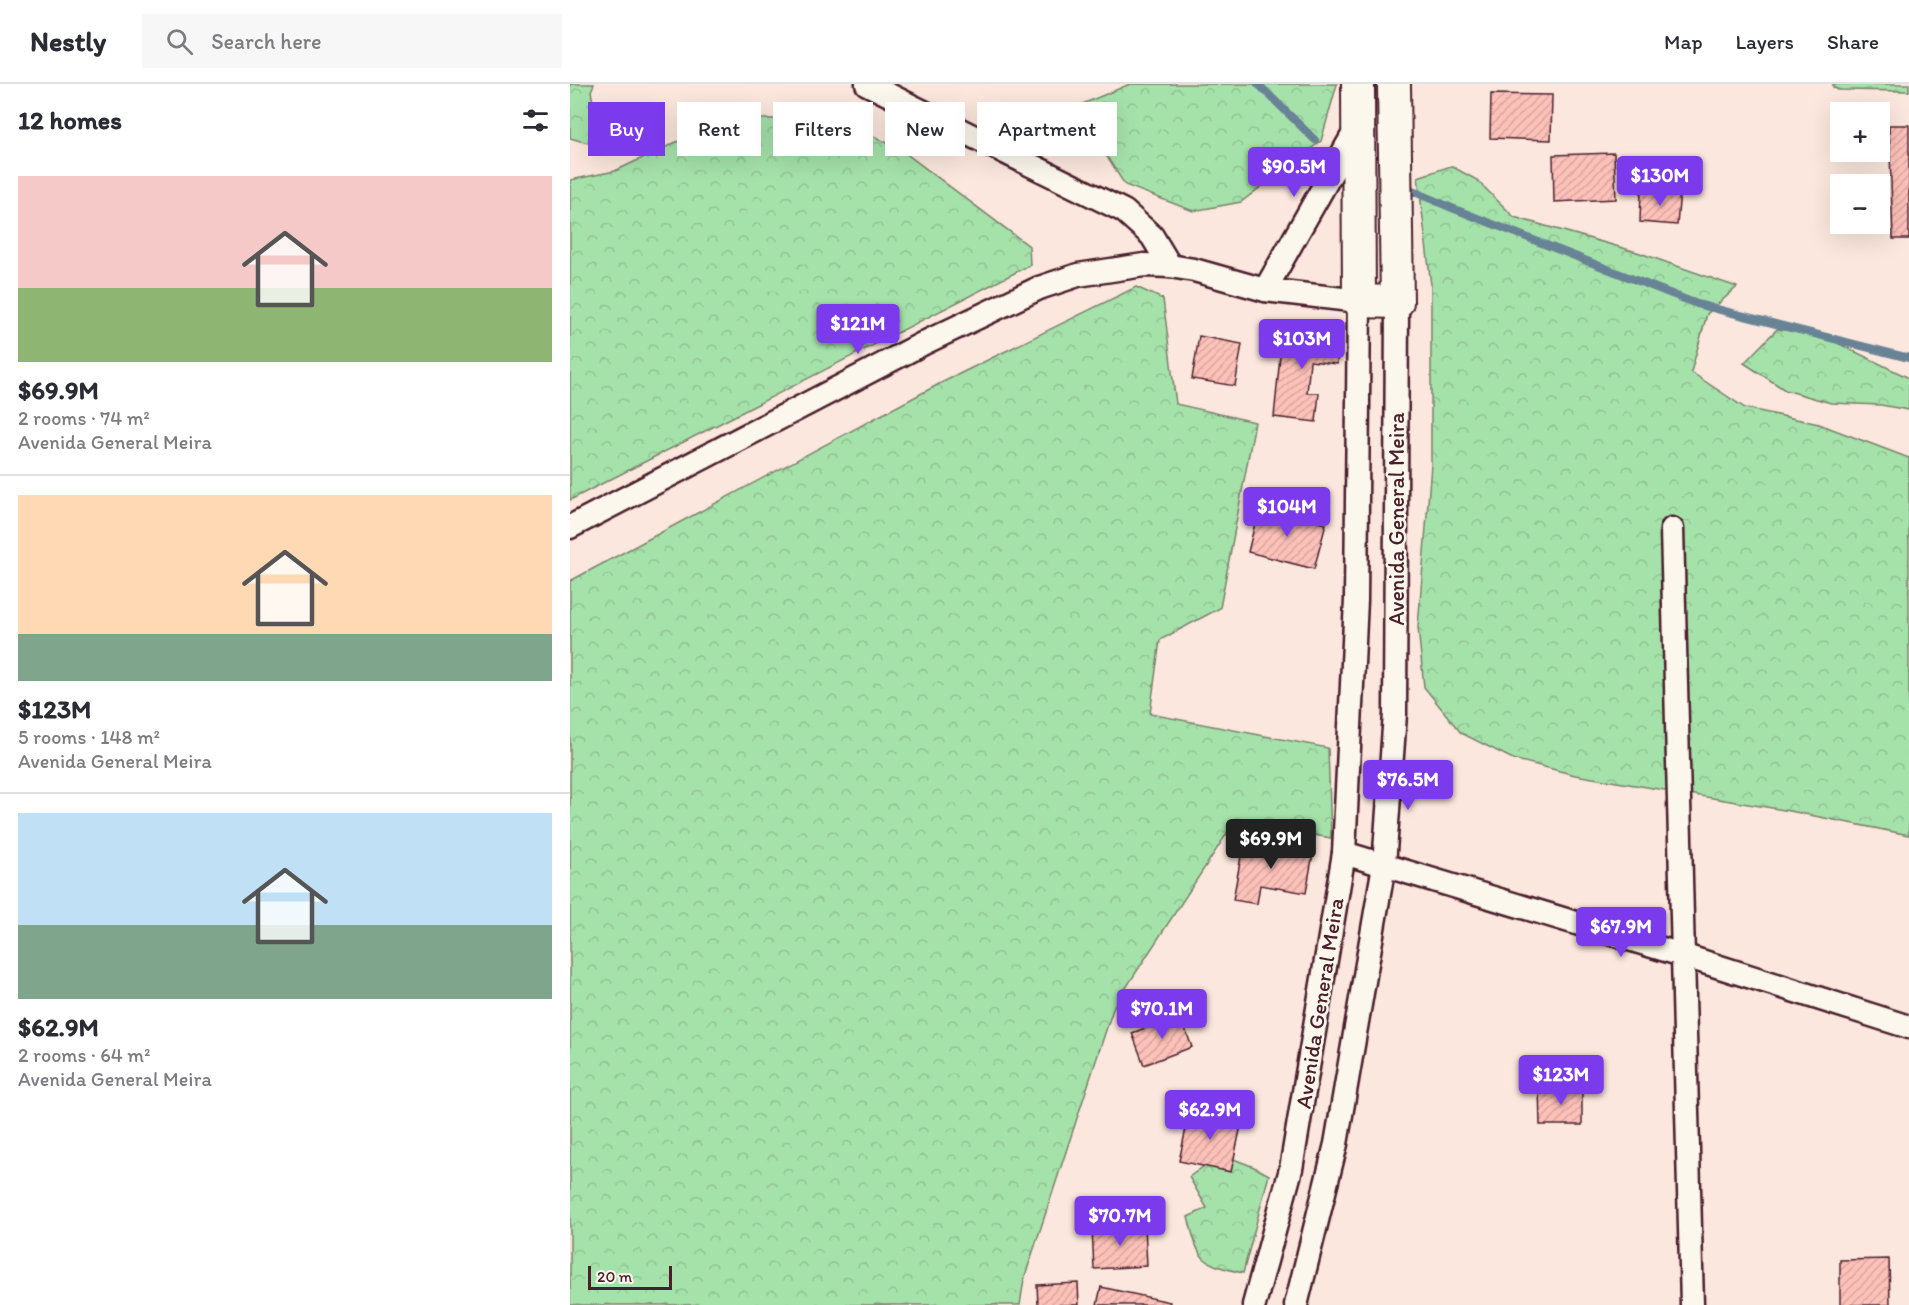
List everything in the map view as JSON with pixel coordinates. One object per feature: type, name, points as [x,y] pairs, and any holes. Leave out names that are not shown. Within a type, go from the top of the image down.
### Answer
[{"type":"main road","name":"Avenida General Meira","points":[[1394,84],[1397,302]]},
{"type":"main road","name":"Avenida General Meira","points":[[1358,85],[1359,301]]},
{"type":"main road","points":[[1359,301],[1397,302]]},
{"type":"street","points":[[867,84],[1124,211],[1152,236],[1170,266]]},
{"type":"street","points":[[1358,85],[1394,84]]},
{"type":"street","points":[[1265,290],[1358,126]]},
{"type":"street","points":[[570,527],[926,342],[1040,288],[1078,275],[1144,265],[1170,266],[1194,270],[1265,290],[1359,301]]},
{"type":"street","name":"Avenida General Meira","points":[[1254,1305],[1291,1168],[1344,853],[1356,600],[1359,301]]},
{"type":"street","name":"Avenida General Meira","points":[[1296,1305],[1336,1144],[1384,864],[1395,714],[1397,302]]},
{"type":"street","points":[[1672,529],[1692,1305]]},
{"type":"street","points":[[1344,853],[1683,955],[1909,1027]]},
{"type":"green space","points":[[570,84],[594,84],[591,91],[593,102],[588,102],[588,143],[570,138]]},
{"type":"green space","points":[[1130,84],[1337,84],[1321,141],[1241,202],[1193,211],[1125,185],[1106,156],[1117,156],[1117,102],[1087,102]]},
{"type":"green space","points":[[1833,84],[1909,84],[1909,91],[1838,90],[1833,87]]},
{"type":"green space","points":[[761,119],[773,119],[773,156],[873,156],[873,136],[885,142],[885,156],[909,156],[1029,246],[1030,265],[570,500],[570,180],[615,171],[647,156],[665,156],[665,147],[677,142],[677,156],[761,156]]},
{"type":"green space","points":[[1451,166],[1477,180],[1514,217],[1637,252],[1737,287],[1707,314],[1691,372],[1745,408],[1819,424],[1909,458],[1909,835],[1790,811],[1575,775],[1513,759],[1461,733],[1424,687],[1418,627],[1431,465],[1431,285],[1418,177]]},
{"type":"green space","points":[[1136,287],[1163,299],[1176,404],[1255,422],[1220,608],[1160,640],[1150,714],[1328,748],[1331,838],[1235,821],[1114,1006],[1024,1279],[1020,1305],[570,1305],[570,581],[941,383]]},
{"type":"green space","points":[[1777,329],[1823,336],[1909,378],[1909,410],[1881,405],[1831,403],[1785,390],[1744,363]]},
{"type":"green space","points":[[1221,1154],[1269,1175],[1243,1273],[1217,1266],[1203,1257],[1198,1251],[1188,1217],[1207,1208],[1189,1177]]},
{"type":"building","points":[[1491,94],[1552,95],[1551,140],[1490,138]]},
{"type":"building","points":[[1890,125],[1909,125],[1909,239],[1893,239]]},
{"type":"building","points":[[1614,153],[1616,199],[1554,202],[1553,155]]},
{"type":"building","points":[[1641,189],[1680,191],[1677,225],[1640,222]]},
{"type":"building","points":[[1283,326],[1340,331],[1337,364],[1310,361],[1307,393],[1319,393],[1316,422],[1274,417]]},
{"type":"building","points":[[1199,336],[1242,344],[1235,386],[1192,379]]},
{"type":"building","points":[[1259,507],[1326,524],[1314,569],[1248,552]]},
{"type":"building","points":[[1244,840],[1313,853],[1306,893],[1260,885],[1257,904],[1233,900]]},
{"type":"building","points":[[1180,1015],[1192,1047],[1144,1065],[1132,1033]]},
{"type":"building","points":[[1582,1086],[1582,1125],[1540,1125],[1539,1087]]},
{"type":"building","points":[[1190,1110],[1242,1121],[1231,1172],[1179,1161]]},
{"type":"building","points":[[1145,1225],[1147,1266],[1094,1269],[1092,1228]]},
{"type":"building","points":[[1889,1259],[1890,1305],[1840,1305],[1840,1260]]},
{"type":"building","points":[[1078,1283],[1079,1305],[1038,1305],[1037,1285]]},
{"type":"building","points":[[1101,1287],[1170,1302],[1169,1305],[1097,1305]]},
{"type":"waterway","points":[[1258,84],[1315,140]]},
{"type":"waterway","points":[[1410,190],[1697,304],[1909,358]]}]
